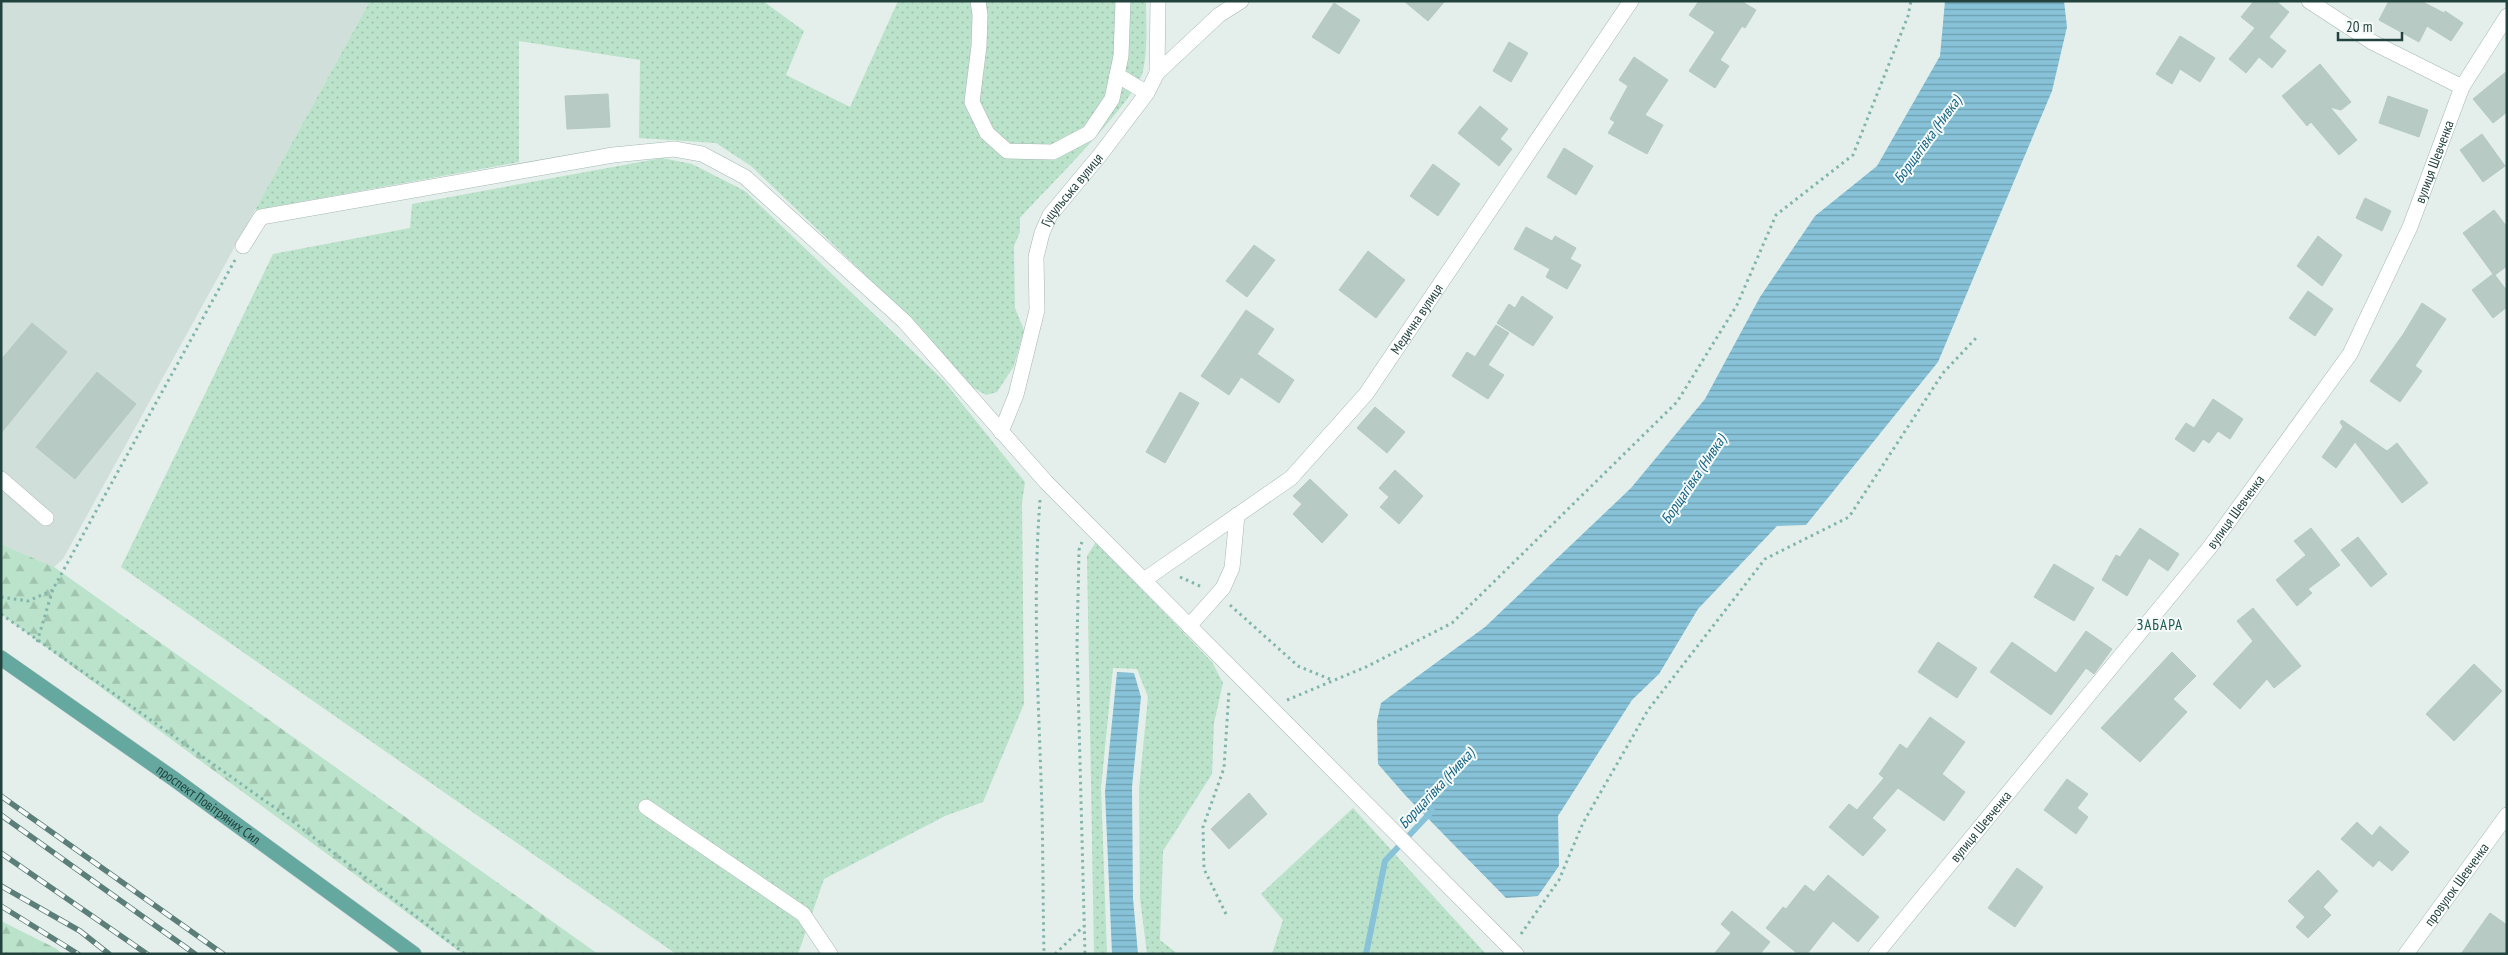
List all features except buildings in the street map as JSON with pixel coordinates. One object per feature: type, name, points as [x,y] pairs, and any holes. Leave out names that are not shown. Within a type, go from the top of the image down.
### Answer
[{"type":"main road","name":"проспект Повітряних Сил","points":[[1,658],[174,778],[414,954]]},
{"type":"street","points":[[978,1],[980,15],[979,46],[972,102],[986,133],[1007,151],[1053,152],[1089,133],[1112,99],[1121,56],[1123,1]]},
{"type":"street","points":[[1157,73],[1158,1]]},
{"type":"street","name":"Гуцульська вулиця","points":[[1001,432],[1016,395],[1037,310],[1036,256],[1042,233],[1050,215],[1148,93],[1157,73],[1219,15],[1240,1]]},
{"type":"street","name":"Медична вулиця","points":[[1144,580],[1291,478],[1366,394],[1632,1]]},
{"type":"street","points":[[2309,1],[2372,42],[2462,87]]},
{"type":"street","name":"вулиця Шевченка","points":[[1876,954],[2210,547],[2350,354],[2410,227],[2462,87],[2507,16]]},
{"type":"street","points":[[1117,75],[1148,93]]},
{"type":"street","points":[[243,246],[261,217],[613,155],[674,149],[702,154],[745,177],[904,320],[1046,482],[1430,870],[1513,951]]},
{"type":"street","points":[[1,479],[46,518]]},
{"type":"street","points":[[1189,626],[1218,594],[1232,568],[1237,515]]},
{"type":"street","points":[[646,807],[804,914],[830,954]]},
{"type":"street","name":"провулок Шевченка","points":[[2406,954],[2507,815]]},
{"type":"path","points":[[1270,707],[1366,666],[1452,622],[1677,402],[1737,306],[1776,215],[1853,155],[1908,16],[1911,1]]},
{"type":"path","points":[[37,642],[53,589],[243,246]]},
{"type":"path","points":[[1513,951],[1559,880],[1582,823],[1654,703],[1765,559],[1849,517],[1943,373],[1976,338]]},
{"type":"path","points":[[1044,954],[1042,810],[1035,636],[1036,542],[1040,500],[1046,482]]},
{"type":"path","points":[[1085,954],[1077,627],[1078,550],[1090,525]]},
{"type":"path","points":[[1160,568],[1218,594],[1298,666],[1333,681]]},
{"type":"path","points":[[1,597],[28,601],[53,589]]},
{"type":"path","points":[[1,614],[37,642],[278,810],[465,954]]},
{"type":"path","points":[[1226,914],[1204,870],[1203,828],[1224,768],[1231,668]]},
{"type":"path","points":[[1055,954],[1084,926]]},
{"type":"shaded area","points":[[1,1],[370,1],[63,559],[54,567],[1,544]]},
{"type":"green space","points":[[370,1],[763,1],[804,31],[786,75],[850,107],[898,1],[1146,1],[1145,62],[1137,85],[1108,123],[1020,218],[1020,232],[1014,246],[1015,308],[1024,330],[1014,366],[997,392],[986,395],[972,387],[904,312],[751,166],[716,143],[639,138],[640,60],[519,41],[519,162],[255,210]]},
{"type":"green space","points":[[662,158],[692,164],[745,191],[943,380],[1025,482],[1022,503],[1024,704],[983,802],[945,816],[824,879],[798,954],[676,954],[121,567],[273,254],[410,228],[412,204]]},
{"type":"green space","points":[[1096,542],[1212,662],[1223,683],[1214,723],[1212,774],[1163,851],[1160,940],[1178,954],[1147,954],[1140,898],[1139,789],[1148,697],[1137,669],[1113,668],[1101,788],[1107,954],[1094,954],[1087,556]]},
{"type":"green space","points":[[1,544],[54,567],[598,954],[463,954],[1,614]]},
{"type":"green space","points":[[1353,808],[1486,954],[1272,954],[1283,920],[1261,894]]},
{"type":"green space","points":[[1,921],[57,949],[62,954],[1,954]]},
{"type":"water","points":[[1945,1],[2064,1],[2067,27],[2052,91],[1938,362],[1806,525],[1777,526],[1698,609],[1659,674],[1632,700],[1558,816],[1559,866],[1538,896],[1506,898],[1405,795],[1378,764],[1377,721],[1381,703],[1485,627],[1631,488],[1705,399],[1760,297],[1815,216],[1877,166],[1940,56]]},
{"type":"water","points":[[1117,672],[1134,673],[1141,697],[1132,787],[1133,898],[1138,954],[1112,954],[1105,792]]},
{"type":"waterway","name":"Борщагівка (Нивка)","points":[[1366,954],[1385,861],[1432,811]]},
{"type":"railway","points":[[1,796],[223,954]]},
{"type":"railway","points":[[1,815],[195,954]]},
{"type":"railway","points":[[1,853],[147,954]]},
{"type":"railway","points":[[1,886],[80,931],[109,954]]},
{"type":"railway","points":[[1,906],[78,954]]},
{"type":"district","name":"ЗАБАРА","points":[[2160,624]]}]
